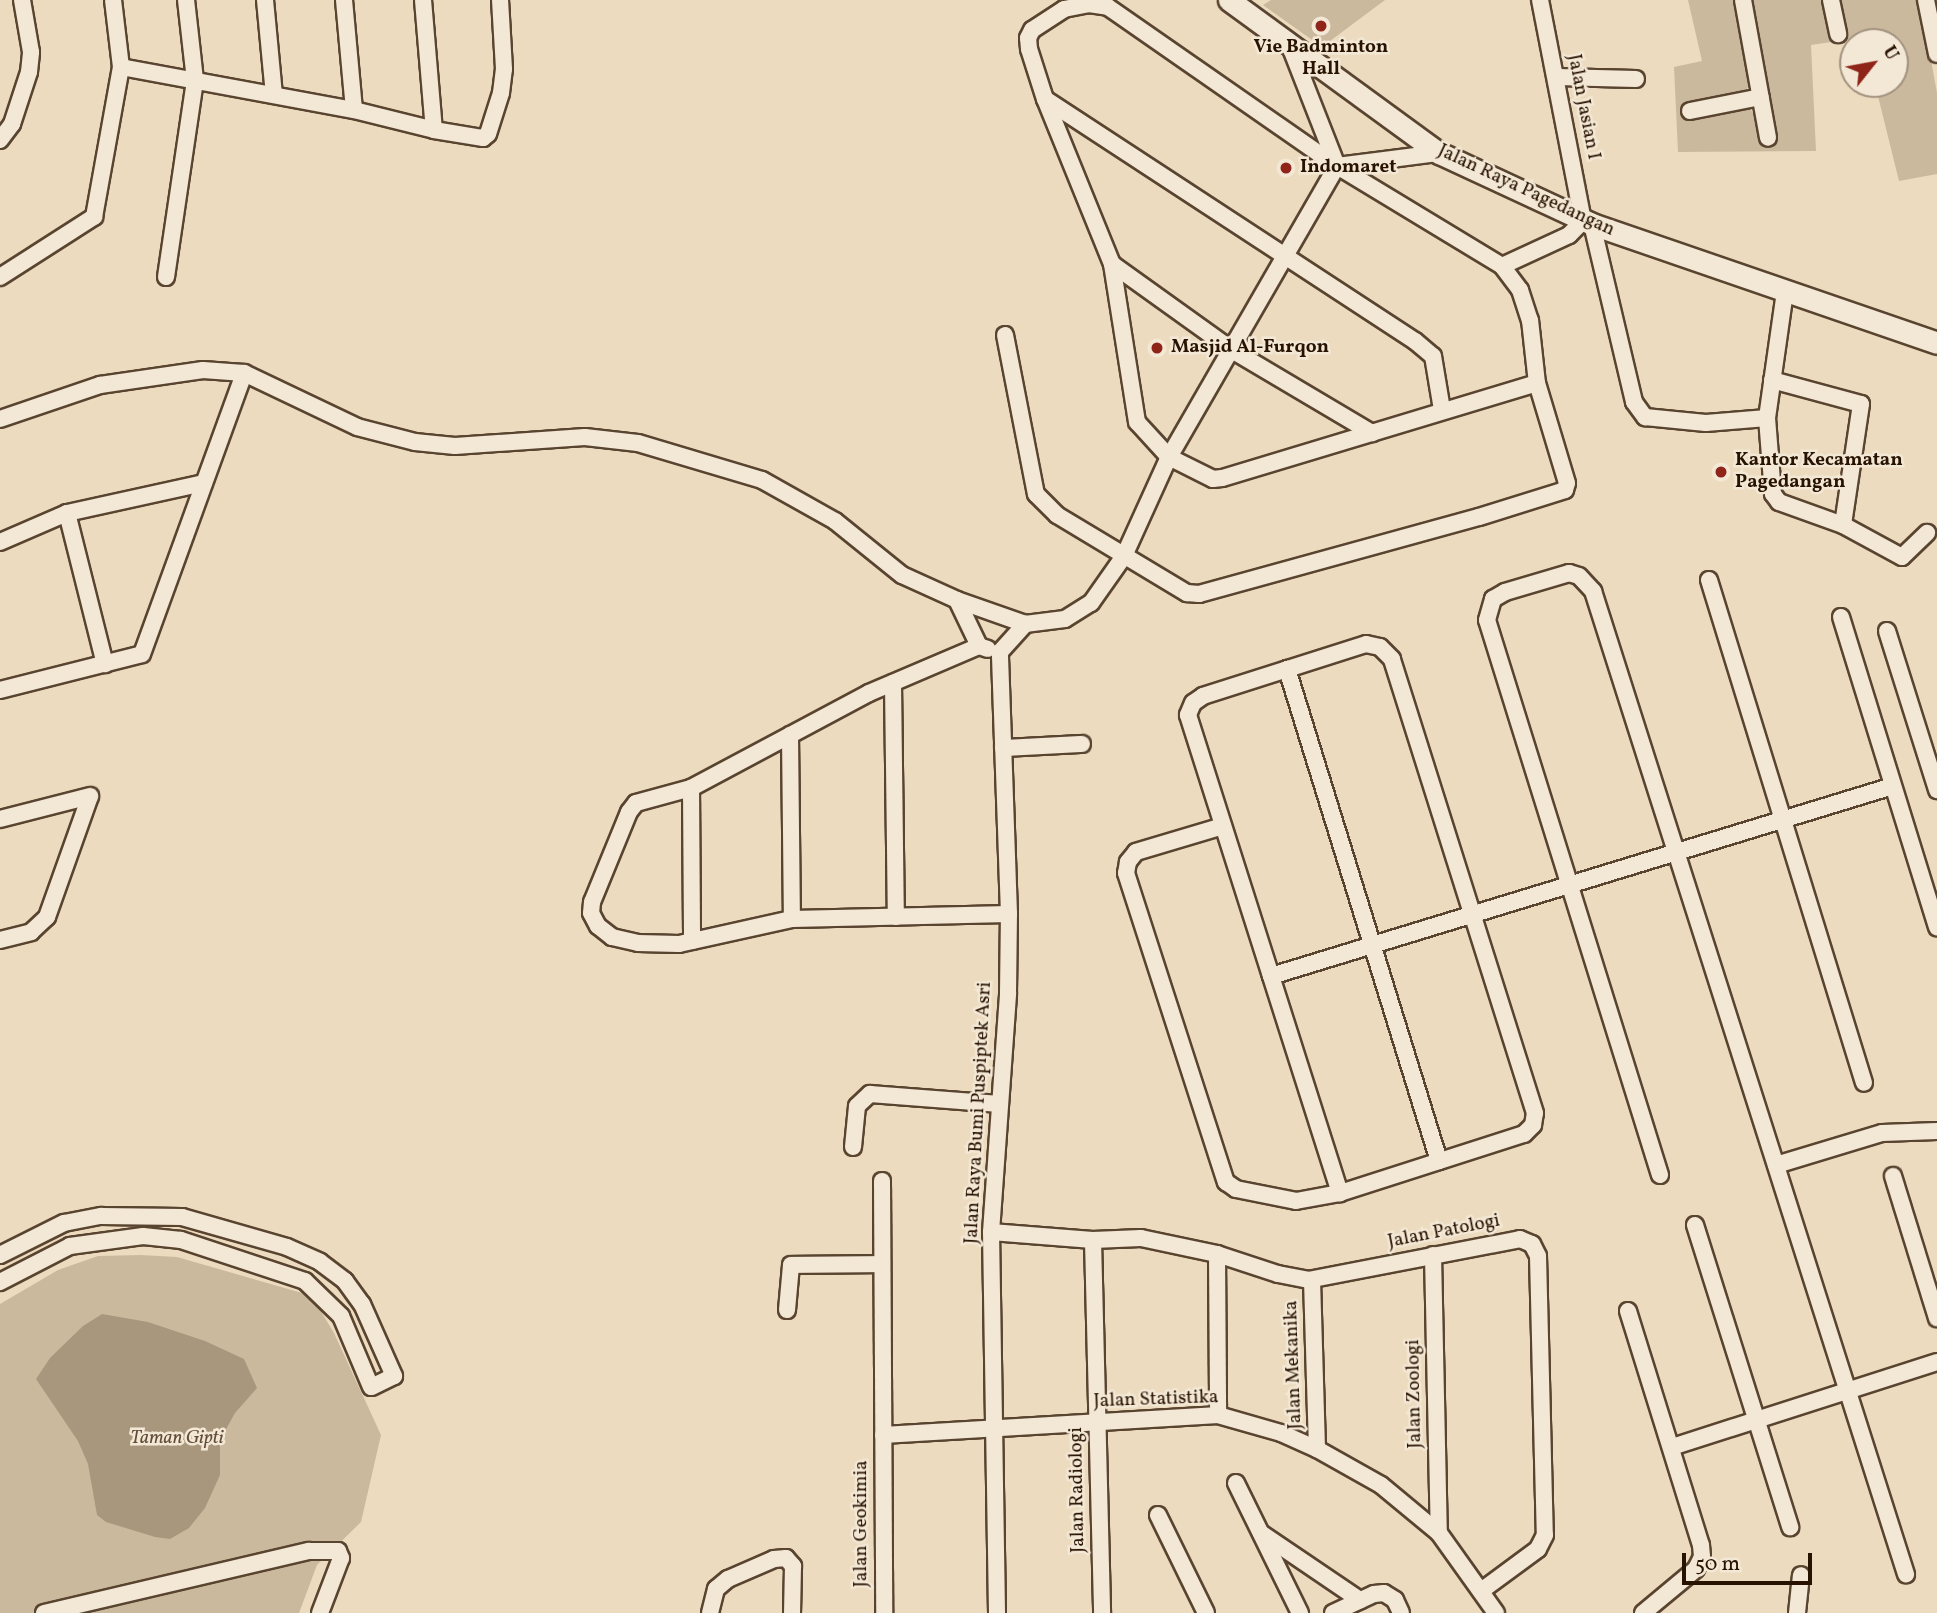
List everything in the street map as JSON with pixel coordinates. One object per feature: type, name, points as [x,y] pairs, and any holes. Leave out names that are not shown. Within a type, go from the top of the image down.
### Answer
[{"type":"street","points":[[0,140],[12,124],[29,72],[31,52],[22,0]]},
{"type":"street","points":[[0,277],[94,217],[121,67],[113,0]]},
{"type":"street","points":[[166,277],[195,80],[186,0]]},
{"type":"street","points":[[265,0],[274,94]]},
{"type":"street","points":[[344,0],[354,110]]},
{"type":"street","points":[[423,0],[434,130]]},
{"type":"street","points":[[121,67],[274,94],[476,138],[488,134],[501,93],[504,69],[500,0]]},
{"type":"street","name":"Jalan Raya Pagedangan","points":[[1229,0],[1439,153],[1588,223],[1937,343]]},
{"type":"street","name":"Jalan Jasian I","points":[[1540,0],[1588,223],[1639,412],[1652,418],[1706,423],[1767,418]]},
{"type":"street","points":[[1743,0],[1768,138]]},
{"type":"street","points":[[1831,0],[1838,34]]},
{"type":"street","points":[[1926,0],[1937,54]]},
{"type":"street","points":[[1005,335],[1036,494],[1057,515],[1187,593],[1199,594],[1558,494],[1565,490],[1567,483],[1537,383],[1530,320],[1520,290],[1502,266],[1337,166],[1108,7],[1089,4],[1064,9],[1032,30],[1029,48],[1045,99],[1112,264],[1137,422],[1169,457],[1213,479],[1222,478],[1537,383]]},
{"type":"street","points":[[1288,41],[1337,166]]},
{"type":"street","points":[[1557,77],[1636,79]]},
{"type":"street","points":[[1690,111],[1761,97]]},
{"type":"street","points":[[1045,99],[1415,341],[1433,356],[1442,410]]},
{"type":"street","points":[[1337,166],[1439,153]]},
{"type":"street","points":[[0,419],[100,385],[202,370],[244,373],[357,428],[415,442],[455,446],[584,437],[638,443],[761,480],[835,521],[902,575],[957,600],[1025,624],[1065,619],[1091,603],[1124,556],[1169,457],[1337,166]]},
{"type":"street","points":[[1502,266],[1569,235],[1588,223]]},
{"type":"street","points":[[1112,264],[1232,350],[1372,433]]},
{"type":"street","points":[[1785,291],[1767,418],[1773,494],[1780,502],[1843,525],[1902,557],[1927,533]]},
{"type":"street","points":[[0,673],[2,690],[142,654],[244,373]]},
{"type":"street","points":[[1772,380],[1861,404],[1843,525]]},
{"type":"street","points":[[0,542],[67,513],[204,482]]},
{"type":"street","points":[[67,513],[105,664]]},
{"type":"street","points":[[1660,1175],[1487,620],[1493,599],[1505,592],[1569,573],[1579,576],[1592,591],[1906,1574]]},
{"type":"street","points":[[1709,580],[1864,1083]]},
{"type":"street","points":[[957,600],[979,646]]},
{"type":"street","points":[[1841,617],[1937,927]]},
{"type":"street","points":[[1009,914],[792,919],[692,941],[638,943],[621,940],[598,926],[591,913],[592,902],[629,812],[636,803],[691,788],[893,683],[979,646],[1000,652],[1025,624]]},
{"type":"street","points":[[1887,631],[1934,771],[1937,790]]},
{"type":"street","points":[[1223,826],[1136,852],[1128,862],[1126,873],[1226,1182],[1236,1189],[1296,1201],[1340,1193],[1524,1134],[1535,1119],[1392,659],[1380,647],[1366,644],[1203,696],[1193,703],[1188,716],[1340,1193]]},
{"type":"street","name":"Jalan Raya Bumi Puspiptek Asri","points":[[998,1613],[991,1232],[1008,993],[1009,914],[1000,652]]},
{"type":"street","points":[[1287,669],[1439,1161]]},
{"type":"street","points":[[893,683],[896,916]]},
{"type":"street","points":[[790,735],[792,919]]},
{"type":"street","points":[[1003,748],[1082,744]]},
{"type":"street","points":[[1271,976],[1893,786]]},
{"type":"street","points":[[691,788],[692,941]]},
{"type":"street","points":[[0,819],[90,796],[47,917],[31,932],[0,940]]},
{"type":"street","points":[[853,1147],[857,1106],[870,1094],[1000,1104]]},
{"type":"street","points":[[1776,1165],[1882,1133],[1937,1131]]},
{"type":"street","points":[[1893,1176],[1937,1318]]},
{"type":"street","name":"Jalan Geokimia","points":[[882,1181],[884,1613]]},
{"type":"street","points":[[0,1255],[64,1223],[101,1216],[182,1217],[287,1247],[320,1262],[345,1281],[362,1304],[394,1376],[371,1387],[341,1316],[305,1280],[181,1240],[143,1236],[70,1247],[0,1282]]},
{"type":"street","points":[[1695,1225],[1790,1527]]},
{"type":"street","name":"Jalan Patologi","points":[[991,1232],[1093,1240],[1141,1238],[1217,1254],[1278,1274],[1312,1280],[1520,1239],[1532,1244],[1538,1256],[1545,1535],[1538,1549],[1481,1591]]},
{"type":"street","name":"Jalan Radiologi","points":[[1093,1240],[1102,1613]]},
{"type":"street","points":[[1217,1254],[1218,1415]]},
{"type":"street","name":"Jalan Zoologi","points":[[1433,1255],[1439,1532]]},
{"type":"street","points":[[788,1310],[791,1265],[882,1264]]},
{"type":"street","name":"Jalan Mekanika","points":[[1312,1280],[1317,1449]]},
{"type":"street","points":[[1628,1311],[1672,1447],[1701,1545],[1702,1557],[1696,1569],[1643,1613]]},
{"type":"street","points":[[1672,1447],[1937,1362]]},
{"type":"street","name":"Jalan Statistika","points":[[995,1429],[1218,1415],[1281,1433],[1317,1449],[1381,1485],[1439,1532],[1496,1613]]},
{"type":"street","name":"Jalan Geokimia","points":[[883,1435],[995,1429]]},
{"type":"street","points":[[1236,1483],[1300,1613]]},
{"type":"street","points":[[1158,1515],[1206,1613]]},
{"type":"street","points":[[1260,1532],[1360,1600]]},
{"type":"street","points":[[44,1613],[309,1550],[338,1551],[341,1558],[320,1613]]},
{"type":"street","points":[[710,1613],[716,1589],[728,1579],[774,1559],[786,1558],[793,1566],[792,1613]]},
{"type":"street","points":[[1797,1613],[1801,1575]]},
{"type":"street","points":[[1333,1613],[1360,1600],[1384,1593],[1395,1600],[1401,1613]]},
{"type":"green space","name":"Vie Badminton Hall","points":[[1271,0],[1385,0],[1322,47],[1263,5]]},
{"type":"green space","points":[[1688,0],[1736,0],[1751,83],[1743,94],[1690,118],[1749,108],[1775,139],[1750,0],[1824,0],[1831,37],[1839,35],[1839,41],[1811,45],[1816,151],[1678,152],[1674,67],[1702,61]]},
{"type":"green space","points":[[1839,0],[1920,0],[1937,93],[1937,174],[1899,181],[1878,98],[1909,98],[1909,28],[1845,28]]},
{"type":"green space","name":"Taman Gipti","points":[[98,1256],[177,1257],[302,1293],[320,1310],[334,1333],[381,1435],[361,1522],[317,1565],[299,1613],[0,1613],[0,1304],[58,1270]]},
{"type":"shaded area","points":[[102,1314],[148,1322],[205,1341],[244,1359],[257,1388],[235,1413],[220,1440],[220,1475],[205,1508],[189,1528],[170,1539],[106,1522],[97,1515],[88,1464],[78,1441],[36,1379],[50,1358],[83,1326]]},
{"type":"place","name":"Vie Badminton Hall","points":[[1321,26]]},
{"type":"place","name":"Indomaret","points":[[1286,168]]},
{"type":"place","name":"Masjid Al-Furqon","points":[[1157,348]]},
{"type":"place","name":"Kantor Kecamatan Pagedangan","points":[[1721,472]]}]
